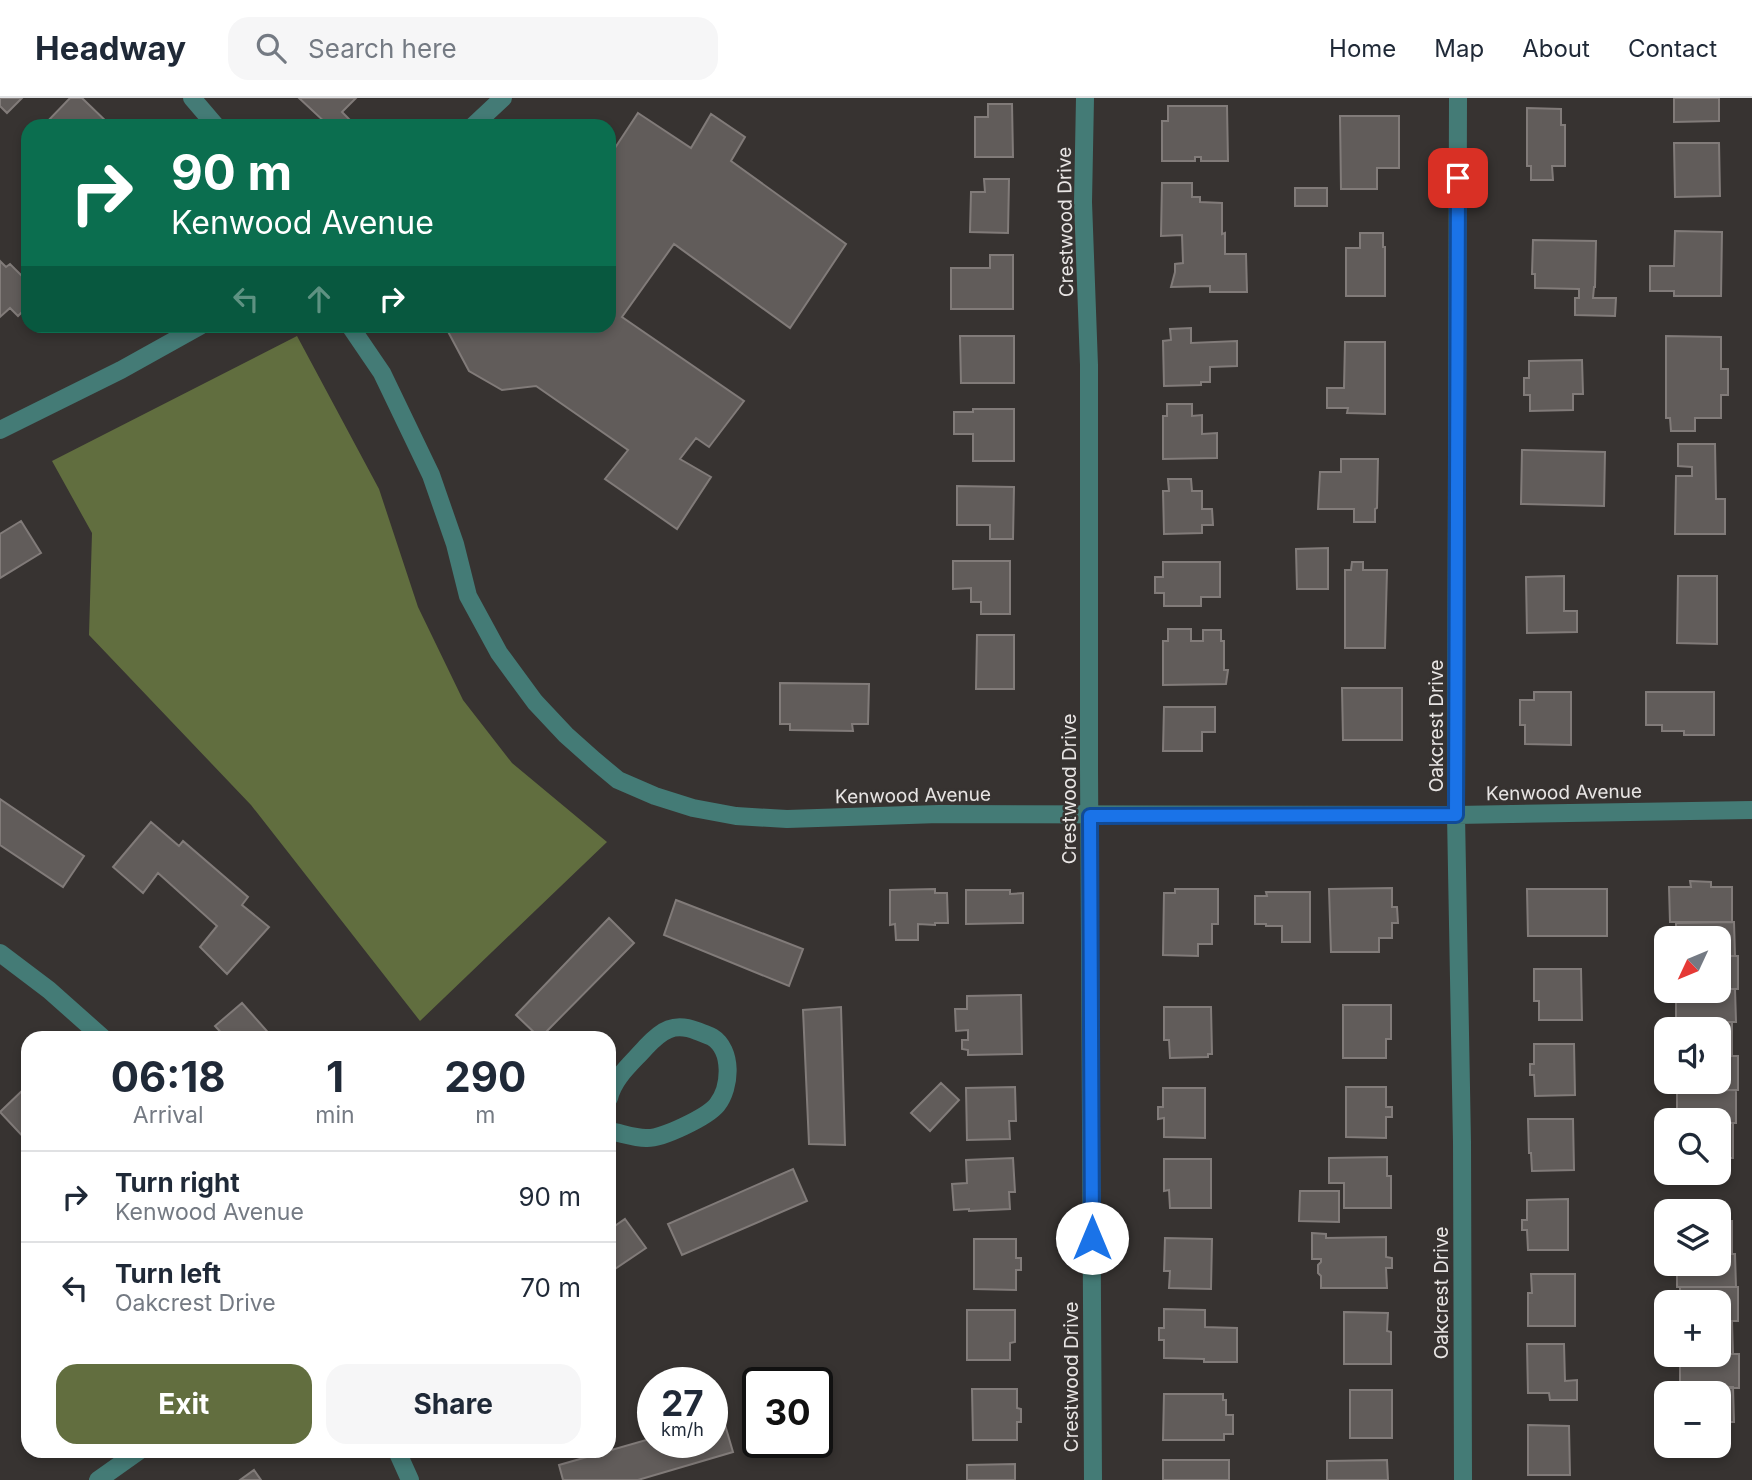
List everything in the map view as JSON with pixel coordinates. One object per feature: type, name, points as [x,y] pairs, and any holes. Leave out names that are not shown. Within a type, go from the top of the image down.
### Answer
[{"type":"street","points":[[192,98],[210,119]]},
{"type":"street","points":[[480,119],[503,98]]},
{"type":"street","name":"Crestwood Drive","points":[[1085,98],[1083,202],[1089,365],[1093,1480]]},
{"type":"street","name":"Oakcrest Drive","points":[[1458,98],[1456,815],[1462,1142],[1463,1480]]},
{"type":"street","points":[[0,430],[121,370],[187,333]]},
{"type":"street","name":"Kenwood Avenue","points":[[355,333],[382,373],[431,475],[468,596],[499,653],[535,702],[558,727],[618,780],[655,796],[693,808],[736,816],[787,819],[939,814],[1456,815],[1752,810]]},
{"type":"street","points":[[1,955],[49,990],[95,1031]]},
{"type":"street","points":[[616,1082],[659,1034],[674,1027],[714,1038],[726,1052],[728,1077],[723,1097],[715,1107],[679,1129],[647,1138],[616,1132]]},
{"type":"street","points":[[98,1480],[129,1458]]},
{"type":"street","points":[[400,1458],[410,1480]]},
{"type":"green space","points":[[297,336],[379,489],[418,607],[463,700],[512,763],[607,842],[420,1021],[251,805],[89,635],[92,533],[52,461]]},
{"type":"building","points":[[0,98],[22,98],[7,113],[0,106]]},
{"type":"building","points":[[70,98],[82,98],[104,119],[50,119]]},
{"type":"building","points":[[299,98],[356,98],[342,112],[349,119],[322,119]]},
{"type":"building","points":[[1674,98],[1719,98],[1719,121],[1674,122]]},
{"type":"building","points":[[988,104],[1012,104],[1013,157],[975,157],[975,117],[988,117]]},
{"type":"building","points":[[1168,106],[1227,106],[1228,161],[1201,161],[1201,157],[1195,157],[1195,161],[1162,161],[1162,121],[1168,121]]},
{"type":"building","points":[[1527,108],[1561,109],[1561,125],[1565,125],[1565,166],[1552,166],[1553,180],[1531,180],[1531,166],[1527,166]]},
{"type":"building","points":[[638,113],[691,148],[711,114],[745,137],[731,161],[846,244],[790,328],[674,244],[622,317],[744,401],[709,447],[696,438],[680,459],[711,477],[677,529],[605,479],[628,450],[536,386],[502,390],[469,371],[449,333],[616,333],[616,146]]},
{"type":"building","points":[[1340,116],[1399,116],[1399,168],[1377,168],[1377,189],[1341,189]]},
{"type":"building","points":[[1674,143],[1719,143],[1720,196],[1675,197]]},
{"type":"building","points":[[984,179],[1009,179],[1008,233],[970,232],[971,192],[985,192]]},
{"type":"building","points":[[1162,183],[1192,183],[1192,197],[1200,197],[1200,202],[1222,203],[1225,254],[1246,254],[1247,292],[1210,292],[1210,286],[1171,287],[1175,264],[1183,263],[1182,235],[1161,236]]},
{"type":"building","points":[[1295,188],[1327,188],[1327,206],[1295,206]]},
{"type":"building","points":[[1675,231],[1722,232],[1721,296],[1674,296],[1674,291],[1650,291],[1650,266],[1674,266]]},
{"type":"building","points":[[1360,233],[1383,233],[1385,296],[1346,296],[1346,248],[1360,248]]},
{"type":"building","points":[[1533,240],[1596,241],[1593,298],[1616,298],[1615,316],[1575,315],[1575,298],[1579,298],[1579,289],[1535,288],[1535,274],[1532,274]]},
{"type":"building","points":[[990,255],[1013,255],[1013,309],[951,309],[951,268],[990,268]]},
{"type":"building","points":[[0,261],[6,267],[10,264],[21,275],[21,313],[18,316],[10,308],[0,317]]},
{"type":"building","points":[[1191,328],[1191,343],[1237,341],[1237,366],[1210,367],[1210,382],[1201,382],[1201,385],[1164,386],[1163,341],[1171,340],[1170,329]]},
{"type":"building","points":[[960,336],[1014,336],[1014,383],[961,383]]},
{"type":"building","points":[[1666,336],[1721,337],[1721,369],[1728,369],[1728,395],[1721,395],[1721,418],[1695,418],[1695,431],[1671,431],[1670,418],[1666,418]]},
{"type":"building","points":[[1345,342],[1385,342],[1385,414],[1347,413],[1348,408],[1327,408],[1327,388],[1344,388]]},
{"type":"building","points":[[1582,360],[1583,394],[1573,394],[1573,410],[1530,411],[1530,395],[1524,395],[1524,378],[1529,378],[1529,361]]},
{"type":"building","points":[[1167,404],[1192,404],[1192,416],[1202,415],[1202,434],[1217,433],[1217,458],[1163,459],[1163,416],[1167,416]]},
{"type":"building","points":[[973,409],[1014,409],[1014,461],[973,461],[973,434],[954,434],[954,412],[973,412]]},
{"type":"building","points":[[1678,444],[1715,444],[1716,499],[1725,499],[1725,534],[1675,534],[1676,476],[1692,476],[1692,467],[1678,466]]},
{"type":"building","points":[[1522,450],[1605,452],[1604,506],[1521,504]]},
{"type":"building","points":[[1341,459],[1378,459],[1375,522],[1354,522],[1354,509],[1318,509],[1320,472],[1341,472]]},
{"type":"building","points":[[1168,479],[1191,479],[1192,491],[1202,491],[1202,509],[1212,509],[1213,525],[1202,525],[1202,533],[1164,534],[1163,491],[1169,491]]},
{"type":"building","points":[[957,486],[1014,487],[1013,539],[990,539],[990,525],[957,525]]},
{"type":"building","points":[[21,521],[41,553],[0,578],[0,534]]},
{"type":"building","points":[[1328,548],[1328,589],[1297,589],[1296,549]]},
{"type":"building","points":[[953,561],[1010,561],[1010,614],[981,614],[981,602],[971,602],[971,588],[953,589]]},
{"type":"building","points":[[1163,562],[1220,562],[1220,597],[1201,597],[1201,606],[1164,606],[1164,593],[1155,593],[1155,577],[1163,577]]},
{"type":"building","points":[[1352,562],[1363,562],[1363,570],[1387,570],[1385,648],[1345,648],[1345,570],[1351,570]]},
{"type":"building","points":[[1564,576],[1564,611],[1577,611],[1577,632],[1527,633],[1526,577]]},
{"type":"building","points":[[1678,576],[1717,576],[1717,644],[1677,643]]},
{"type":"building","points":[[1168,629],[1191,629],[1191,641],[1203,641],[1203,630],[1221,630],[1221,641],[1224,641],[1224,670],[1228,670],[1226,684],[1163,685],[1163,641],[1168,641]]},
{"type":"building","points":[[977,635],[1014,635],[1014,689],[976,689]]},
{"type":"building","points":[[780,683],[869,684],[868,724],[852,724],[853,731],[790,730],[790,724],[780,724]]},
{"type":"building","points":[[1342,688],[1402,688],[1402,740],[1343,740]]},
{"type":"building","points":[[1534,692],[1571,692],[1571,745],[1525,744],[1525,725],[1520,725],[1520,700],[1534,700]]},
{"type":"building","points":[[1646,692],[1714,692],[1714,735],[1684,735],[1684,731],[1662,731],[1662,725],[1646,725]]},
{"type":"building","points":[[1164,707],[1215,707],[1215,732],[1202,732],[1202,751],[1163,751]]},
{"type":"building","points":[[0,799],[84,856],[63,887],[0,845]]},
{"type":"building","points":[[151,822],[179,846],[183,841],[248,897],[242,905],[269,927],[227,974],[200,947],[217,926],[158,873],[143,893],[113,867]]},
{"type":"building","points":[[1690,881],[1711,882],[1711,887],[1732,887],[1732,922],[1670,922],[1669,887],[1691,887]]},
{"type":"building","points":[[1392,888],[1392,907],[1397,907],[1398,923],[1392,923],[1392,938],[1379,938],[1379,952],[1331,952],[1329,889]]},
{"type":"building","points":[[935,889],[935,893],[947,893],[948,923],[918,924],[918,940],[896,940],[895,924],[890,925],[890,890]]},
{"type":"building","points":[[1175,889],[1218,889],[1218,924],[1212,924],[1212,944],[1198,944],[1198,956],[1163,955],[1164,893],[1175,893]]},
{"type":"building","points":[[1527,889],[1607,889],[1607,936],[1528,936]]},
{"type":"building","points":[[966,890],[1010,890],[1010,894],[1023,893],[1023,923],[966,924]]},
{"type":"building","points":[[1266,892],[1310,892],[1310,942],[1282,942],[1282,926],[1255,924],[1255,896],[1267,896]]},
{"type":"building","points":[[676,900],[803,949],[789,986],[664,935]]},
{"type":"building","points":[[609,918],[634,943],[547,1031],[533,1031],[516,1015]]},
{"type":"building","points":[[1734,922],[1735,956],[1731,956],[1731,926],[1676,926],[1676,923]]},
{"type":"building","points":[[1731,956],[1738,956],[1738,989],[1731,989]]},
{"type":"building","points":[[1534,969],[1581,969],[1582,1020],[1539,1020],[1539,1001],[1534,1001]]},
{"type":"building","points":[[1731,989],[1735,989],[1736,1022],[1731,1022],[1731,1017],[1676,1017],[1676,1003],[1731,1003]]},
{"type":"building","points":[[1021,995],[1022,1054],[968,1055],[968,1050],[962,1049],[962,1040],[968,1040],[968,1030],[956,1031],[955,1009],[967,1009],[967,996]]},
{"type":"building","points":[[242,1003],[267,1031],[220,1031],[215,1026]]},
{"type":"building","points":[[1343,1005],[1391,1005],[1391,1039],[1386,1039],[1386,1058],[1343,1058]]},
{"type":"building","points":[[841,1007],[845,1145],[809,1144],[803,1010]]},
{"type":"building","points":[[1164,1007],[1211,1007],[1212,1054],[1208,1054],[1208,1057],[1170,1058],[1169,1040],[1164,1040]]},
{"type":"building","points":[[1731,1022],[1732,1022],[1731,1056]]},
{"type":"building","points":[[1534,1044],[1574,1044],[1575,1095],[1535,1096],[1534,1075],[1530,1075],[1530,1064],[1534,1064]]},
{"type":"building","points":[[1731,1056],[1738,1056],[1738,1090],[1731,1090]]},
{"type":"building","points":[[941,1083],[959,1100],[930,1131],[911,1113]]},
{"type":"building","points":[[1015,1087],[1016,1121],[1009,1121],[1010,1139],[967,1140],[966,1088]]},
{"type":"building","points":[[1346,1087],[1386,1087],[1386,1107],[1392,1107],[1392,1117],[1386,1117],[1386,1138],[1346,1137]]},
{"type":"building","points":[[1163,1088],[1205,1088],[1205,1138],[1164,1137],[1164,1118],[1158,1119],[1158,1107],[1163,1107]]},
{"type":"building","points":[[1731,1090],[1736,1090],[1736,1123],[1731,1123],[1731,1108],[1677,1108],[1677,1094],[1731,1094]]},
{"type":"building","points":[[21,1092],[21,1134],[0,1112]]},
{"type":"building","points":[[1528,1119],[1573,1119],[1574,1170],[1532,1171]]},
{"type":"building","points":[[1731,1123],[1733,1123],[1731,1158]]},
{"type":"building","points":[[1387,1157],[1387,1176],[1391,1176],[1391,1208],[1344,1208],[1344,1183],[1329,1183],[1329,1158]]},
{"type":"building","points":[[1013,1158],[1015,1192],[1009,1192],[1010,1209],[954,1210],[952,1184],[967,1183],[966,1160]]},
{"type":"building","points":[[1164,1159],[1211,1159],[1211,1208],[1170,1208],[1169,1190],[1164,1191]]},
{"type":"building","points":[[793,1169],[807,1201],[682,1255],[668,1224]]},
{"type":"building","points":[[1300,1191],[1339,1191],[1339,1222],[1299,1221]]},
{"type":"building","points":[[1568,1199],[1568,1250],[1528,1250],[1527,1230],[1522,1230],[1522,1220],[1527,1220],[1527,1200]]},
{"type":"building","points":[[625,1219],[646,1248],[616,1268],[616,1225]]},
{"type":"building","points":[[1731,1221],[1732,1221],[1731,1254]]},
{"type":"building","points":[[1312,1233],[1326,1234],[1326,1238],[1386,1237],[1386,1257],[1392,1258],[1392,1268],[1386,1268],[1387,1288],[1321,1288],[1318,1265],[1321,1259],[1312,1259]]},
{"type":"building","points":[[1165,1238],[1212,1239],[1211,1289],[1169,1288],[1170,1271],[1164,1271]]},
{"type":"building","points":[[974,1239],[1016,1239],[1016,1258],[1021,1258],[1021,1270],[1016,1270],[1016,1290],[974,1289]]},
{"type":"building","points":[[1731,1254],[1735,1254],[1736,1287],[1677,1287],[1677,1276],[1731,1276]]},
{"type":"building","points":[[1531,1274],[1575,1274],[1575,1326],[1528,1326]]},
{"type":"building","points":[[1680,1287],[1738,1287],[1738,1321],[1731,1321],[1731,1290],[1680,1290]]},
{"type":"building","points":[[1164,1309],[1205,1310],[1205,1327],[1237,1328],[1237,1362],[1164,1358],[1164,1340],[1159,1340],[1159,1328],[1164,1328]]},
{"type":"building","points":[[967,1310],[1015,1310],[1015,1342],[1010,1343],[1010,1360],[967,1360]]},
{"type":"building","points":[[1344,1312],[1388,1313],[1391,1364],[1344,1364]]},
{"type":"building","points":[[1731,1321],[1732,1321],[1731,1354]]},
{"type":"building","points":[[1527,1344],[1564,1344],[1565,1381],[1577,1380],[1577,1400],[1550,1400],[1549,1393],[1528,1393]]},
{"type":"building","points":[[1731,1354],[1739,1354],[1739,1388],[1731,1388],[1731,1381],[1680,1381],[1680,1367],[1731,1367]]},
{"type":"building","points":[[1731,1387],[1733,1387],[1734,1422],[1731,1422]]},
{"type":"building","points":[[972,1389],[1017,1389],[1017,1408],[1021,1409],[1021,1422],[1017,1422],[1017,1440],[973,1440]]},
{"type":"building","points":[[1350,1390],[1392,1390],[1392,1438],[1350,1438]]},
{"type":"building","points":[[1164,1394],[1223,1394],[1223,1400],[1226,1400],[1226,1415],[1233,1415],[1233,1434],[1224,1434],[1224,1440],[1163,1440]]},
{"type":"building","points":[[1528,1425],[1569,1426],[1570,1475],[1528,1475]]},
{"type":"building","points":[[728,1435],[733,1452],[728,1453]]},
{"type":"building","points":[[637,1443],[637,1458],[713,1458],[638,1480],[563,1480],[559,1465],[583,1458],[616,1458],[616,1449]]},
{"type":"building","points":[[1163,1460],[1229,1460],[1229,1480],[1163,1480]]},
{"type":"building","points":[[1387,1460],[1388,1480],[1327,1480],[1327,1461]]},
{"type":"building","points":[[1015,1464],[1015,1480],[967,1480],[967,1465]]},
{"type":"building","points":[[254,1470],[261,1480],[240,1480]]},
{"type":"route","points":[[1092,1238],[1090,816],[1456,815],[1458,178]]}]
